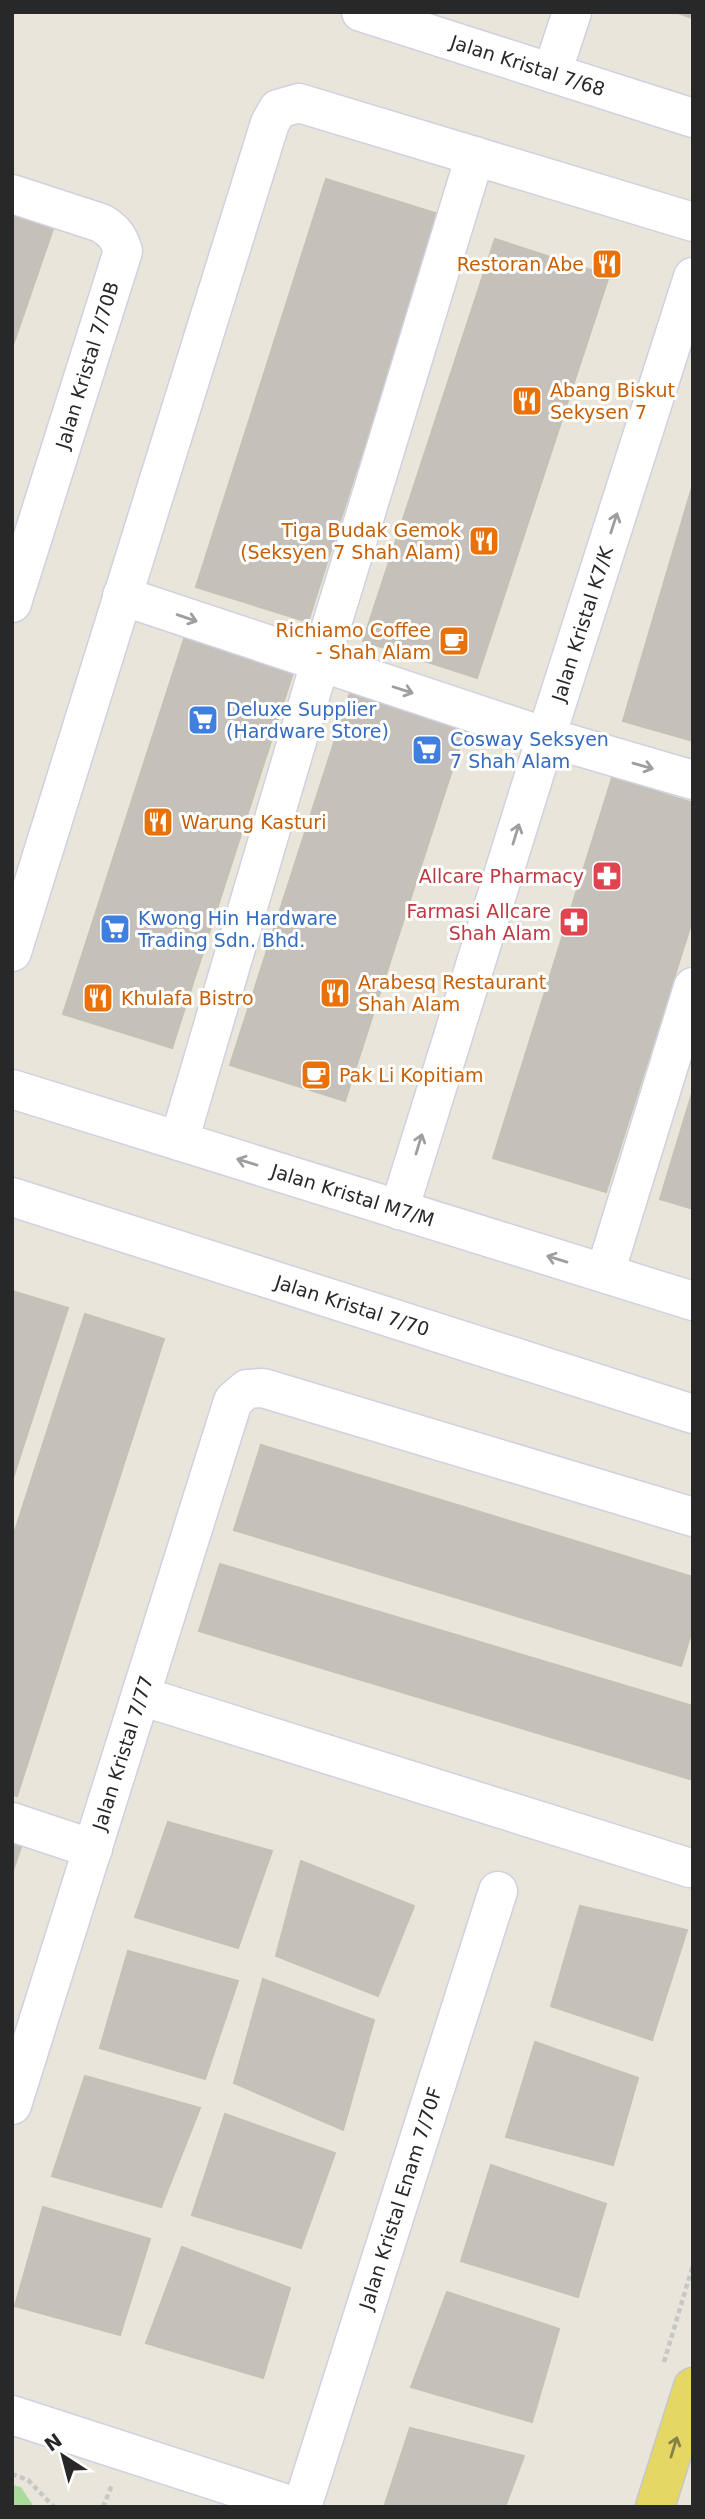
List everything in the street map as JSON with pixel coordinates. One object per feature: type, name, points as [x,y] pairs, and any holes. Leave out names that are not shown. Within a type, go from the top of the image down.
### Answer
[{"type":"main road","points":[[656,2507],[693,2387]]},
{"type":"street","name":"Jalan Kristal 7/68","points":[[361,12],[693,118]]},
{"type":"street","points":[[552,73],[572,12]]},
{"type":"street","points":[[12,951],[265,136],[278,109],[299,103],[693,222]]},
{"type":"street","points":[[179,1141],[474,156]]},
{"type":"street","name":"Jalan Kristal 7/70B","points":[[12,194],[101,223],[111,229],[119,239],[123,251],[14,595]]},
{"type":"street","name":"Jalan Kristal K7/K","points":[[399,1210],[546,737],[693,278]]},
{"type":"street","points":[[122,596],[546,737],[693,780]]},
{"type":"street","points":[[605,1273],[693,987]]},
{"type":"street","name":"Jalan Kristal M7/M","points":[[12,1089],[693,1301]]},
{"type":"street","name":"Jalan Kristal 7/70","points":[[12,1197],[693,1414]]},
{"type":"street","name":"Jalan Kristal 7/77","points":[[12,2105],[233,1401],[247,1389],[263,1388],[693,1517]]},
{"type":"street","points":[[141,1696],[690,1867]]},
{"type":"street","points":[[12,1822],[93,1849]]},
{"type":"street","name":"Jalan Kristal Enam 7/70F","points":[[302,2507],[498,1891]]},
{"type":"street","points":[[12,2415],[296,2507]]},
{"type":"path","points":[[12,2474],[28,2480],[54,2507]]},
{"type":"green space","points":[[12,2485],[21,2487],[34,2507],[12,2507]]},
{"type":"building","points":[[675,12],[693,12],[693,18]]},
{"type":"building","points":[[326,179],[438,214],[308,622],[196,587]]},
{"type":"building","points":[[12,215],[53,229],[12,348]]},
{"type":"building","points":[[495,239],[609,276],[477,678],[363,641]]},
{"type":"building","points":[[693,484],[693,741],[623,721]]},
{"type":"building","points":[[184,639],[293,673],[172,1048],[63,1014]]},
{"type":"building","points":[[350,693],[465,730],[345,1101],[230,1065]]},
{"type":"building","points":[[612,778],[693,803],[693,918],[606,1192],[493,1158]]},
{"type":"building","points":[[693,1090],[693,1209],[660,1199]]},
{"type":"building","points":[[12,1291],[68,1308],[12,1481]]},
{"type":"building","points":[[85,1314],[164,1339],[17,1796],[12,1795],[12,1540]]},
{"type":"building","points":[[261,1445],[693,1577],[693,1627],[681,1666],[234,1530]]},
{"type":"building","points":[[220,1564],[693,1706],[693,1780],[199,1631]]},
{"type":"building","points":[[168,1822],[272,1851],[238,1948],[135,1917]]},
{"type":"building","points":[[12,1835],[24,1839],[12,1873]]},
{"type":"building","points":[[301,1861],[414,1906],[378,1996],[276,1956]]},
{"type":"building","points":[[580,1906],[687,1930],[652,2040],[551,2006]]},
{"type":"building","points":[[128,1951],[238,1981],[205,2079],[100,2048]]},
{"type":"building","points":[[263,1979],[374,2020],[343,2130],[234,2083]]},
{"type":"building","points":[[535,2042],[638,2078],[613,2165],[506,2137]]},
{"type":"building","points":[[85,2076],[200,2108],[161,2207],[52,2176]]},
{"type":"building","points":[[225,2114],[335,2153],[301,2248],[192,2215]]},
{"type":"building","points":[[491,2165],[606,2204],[578,2297],[461,2261]]},
{"type":"building","points":[[43,2207],[150,2239],[120,2335],[15,2306]]},
{"type":"building","points":[[182,2247],[290,2288],[263,2378],[146,2343]]},
{"type":"building","points":[[447,2292],[559,2329],[532,2422],[411,2387]]},
{"type":"building","points":[[410,2428],[524,2456],[505,2507],[384,2507]]},
{"type":"place","name":"Restoran Abe","points":[[607,264]]},
{"type":"place","name":"Abang Biskut Sekysen 7","points":[[527,401]]},
{"type":"place","name":"Tiga Budak Gemok (Seksyen 7 Shah Alam)","points":[[484,541]]},
{"type":"place","name":"Richiamo Coffee - Shah Alam","points":[[454,641]]},
{"type":"place","name":"Deluxe Supplier (Hardware Store)","points":[[203,720]]},
{"type":"place","name":"Cosway Seksyen 7 Shah Alam","points":[[427,750]]},
{"type":"place","name":"Warung Kasturi","points":[[158,822]]},
{"type":"place","name":"Allcare Pharmacy","points":[[607,876]]},
{"type":"place","name":"Farmasi Allcare Shah Alam","points":[[574,922]]},
{"type":"place","name":"Kwong Hin Hardware Trading Sdn. Bhd.","points":[[115,929]]},
{"type":"place","name":"Arabesq Restaurant Shah Alam","points":[[335,993]]},
{"type":"place","name":"Khulafa Bistro","points":[[98,998]]},
{"type":"place","name":"Pak Li Kopitiam","points":[[316,1075]]}]
